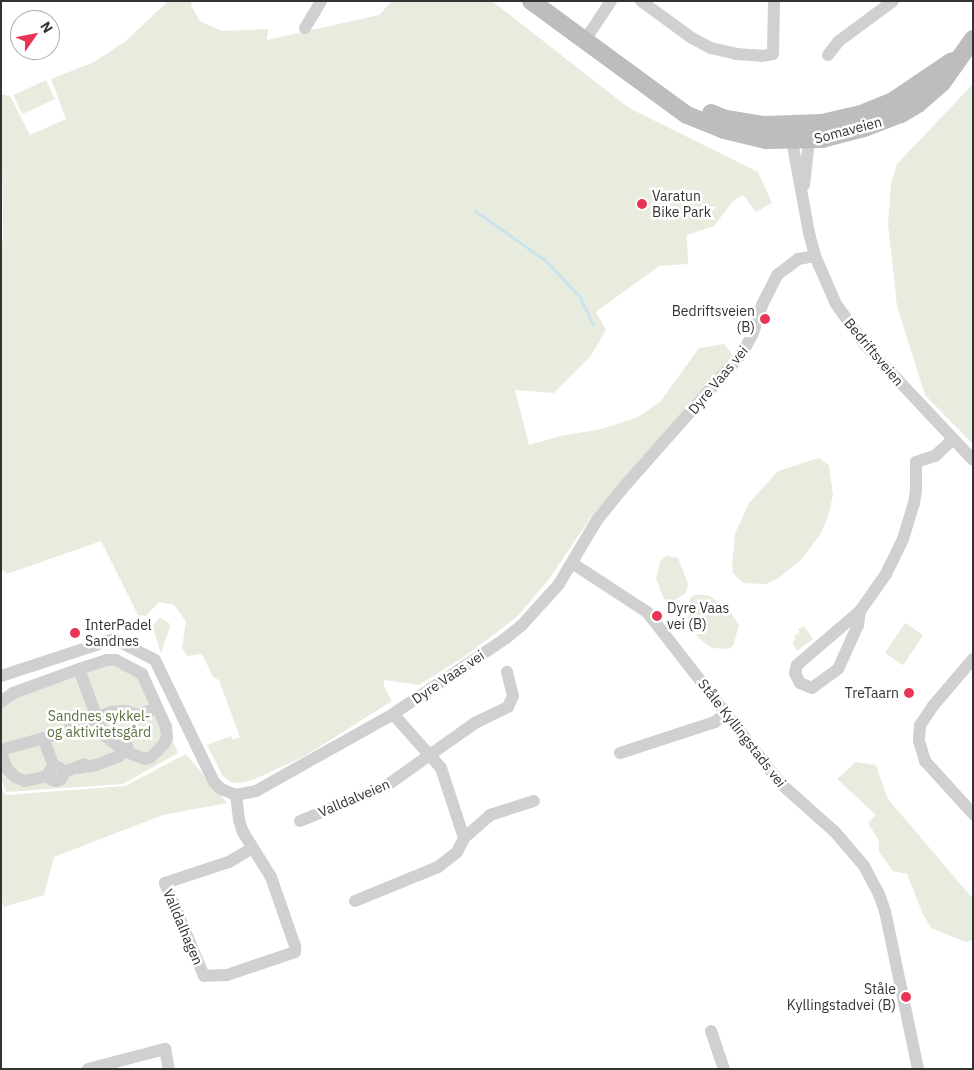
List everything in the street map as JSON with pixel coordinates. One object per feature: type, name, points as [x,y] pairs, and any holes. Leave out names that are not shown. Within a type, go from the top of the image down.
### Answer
[{"type":"main road","name":"Somaveien","points":[[531,1],[687,115],[724,130],[766,140],[792,141],[805,133]]},
{"type":"main road","name":"Somaveien","points":[[661,95],[726,119],[805,133],[864,128],[901,114],[919,103],[952,72],[960,56],[973,39]]},
{"type":"street","points":[[305,28],[321,1]]},
{"type":"street","points":[[585,40],[611,1]]},
{"type":"street","points":[[641,1],[702,44],[724,52],[762,56],[773,54],[774,1]]},
{"type":"street","points":[[828,56],[839,40],[893,1]]},
{"type":"street","name":"Bedriftsveien","points":[[803,195],[805,133]]},
{"type":"street","name":"Bedriftsveien","points":[[792,141],[815,256],[836,304],[866,346],[973,460]]},
{"type":"street","name":"Dyre Vaas vei","points":[[236,796],[256,791],[393,714],[506,638],[522,625],[559,584],[597,520],[622,489],[743,352],[749,343],[762,305],[777,276],[798,258],[815,256]]},
{"type":"street","points":[[860,611],[858,625],[838,669],[812,688],[800,683],[795,673],[797,666],[860,611],[886,574],[903,539],[915,497],[916,462],[935,456],[953,440]]},
{"type":"street","name":"Ståle Kyllingstads vei","points":[[572,563],[647,612],[780,783],[835,832],[851,849],[872,879],[885,912],[918,1069]]},
{"type":"street","points":[[1,676],[114,639],[142,652],[155,660],[209,776],[221,790],[236,796]]},
{"type":"street","points":[[973,659],[932,706],[920,725],[919,741],[925,761],[973,814]]},
{"type":"street","points":[[1,702],[13,693],[79,669],[106,660],[116,660],[138,670],[142,674],[166,727],[167,737],[164,744],[145,759],[103,734],[93,720],[79,669]]},
{"type":"street","name":"Valldalveien","points":[[300,820],[386,786],[475,723],[508,707],[513,696],[507,672]]},
{"type":"street","points":[[126,749],[112,758],[94,760],[78,768],[24,781],[15,777],[7,769],[1,751],[93,720],[126,711],[137,715],[157,708]]},
{"type":"street","points":[[620,753],[715,722],[726,713]]},
{"type":"street","points":[[393,714],[430,755],[445,778],[464,838]]},
{"type":"street","points":[[43,738],[55,772]]},
{"type":"street","name":"Valldalhagen","points":[[236,796],[239,820],[252,848],[265,864],[271,877],[295,946],[295,952],[227,975],[204,976],[165,883],[229,862],[252,848]]},
{"type":"street","points":[[355,901],[438,867],[458,852],[464,838],[490,816],[534,801]]},
{"type":"street","points":[[711,1031],[724,1069]]},
{"type":"street","points":[[88,1069],[165,1049],[169,1069]]},
{"type":"green space","points":[[168,1],[192,1],[191,6],[200,21],[222,31],[268,29],[267,40],[379,15],[392,1],[492,1],[629,108],[758,172],[772,203],[756,212],[743,195],[733,201],[714,226],[687,235],[688,264],[659,266],[596,312],[606,330],[590,357],[554,393],[515,390],[529,445],[560,436],[602,429],[638,417],[660,402],[699,348],[724,344],[734,357],[591,517],[549,579],[517,617],[464,657],[419,685],[384,680],[384,686],[392,701],[305,756],[253,780],[240,783],[230,782],[222,775],[207,745],[231,736],[233,740],[240,737],[219,680],[213,677],[202,654],[187,656],[182,648],[186,621],[174,605],[159,602],[146,616],[138,615],[101,541],[7,574],[4,570],[1,572],[1,247],[3,237],[1,94],[10,96],[30,135],[66,119],[51,79],[94,62],[126,41]]},
{"type":"green space","points":[[46,80],[55,99],[22,114],[13,95]]},
{"type":"green space","points":[[973,84],[973,444],[925,395],[897,306],[888,224],[891,184],[897,164]]},
{"type":"green space","points":[[819,458],[829,465],[833,495],[828,517],[820,535],[800,561],[778,578],[766,584],[743,583],[733,573],[732,566],[735,534],[749,503],[778,471]]},
{"type":"green space","points":[[667,556],[678,558],[688,584],[686,593],[671,602],[664,599],[656,579],[660,561]]},
{"type":"green space","points":[[694,595],[708,595],[729,609],[739,625],[733,646],[728,649],[712,648],[698,638],[688,618],[687,610],[690,598]]},
{"type":"green space","points":[[160,618],[169,623],[170,627],[161,653],[152,626]]},
{"type":"green space","points":[[905,623],[923,635],[903,665],[885,653]]},
{"type":"green space","points":[[804,626],[813,639],[797,651],[792,642],[796,639],[794,636],[800,632],[798,629]]},
{"type":"green space","name":"Sandnes sykkel- og aktivitetsgård","points":[[112,654],[145,673],[178,753],[123,784],[6,792],[1,778],[1,693]]},
{"type":"green space","points":[[186,754],[227,803],[163,815],[54,857],[44,895],[4,907],[1,898],[1,786],[5,795],[125,786]]},
{"type":"green space","points":[[856,762],[876,765],[888,799],[973,899],[973,943],[971,940],[966,942],[931,928],[922,912],[907,874],[893,871],[879,852],[879,841],[868,823],[876,815],[837,779]]},
{"type":"waterway","points":[[475,211],[545,260],[580,297],[593,325]]},
{"type":"place","name":"Varatun Bike Park","points":[[642,204]]},
{"type":"place","name":"Bedriftsveien (B)","points":[[765,319]]},
{"type":"place","name":"Dyre Vaas vei (B)","points":[[657,616]]},
{"type":"place","name":"InterPadel Sandnes","points":[[75,633]]},
{"type":"place","name":"TreTaarn","points":[[909,693]]},
{"type":"place","name":"Ståle Kyllingstadvei (B)","points":[[906,997]]}]
